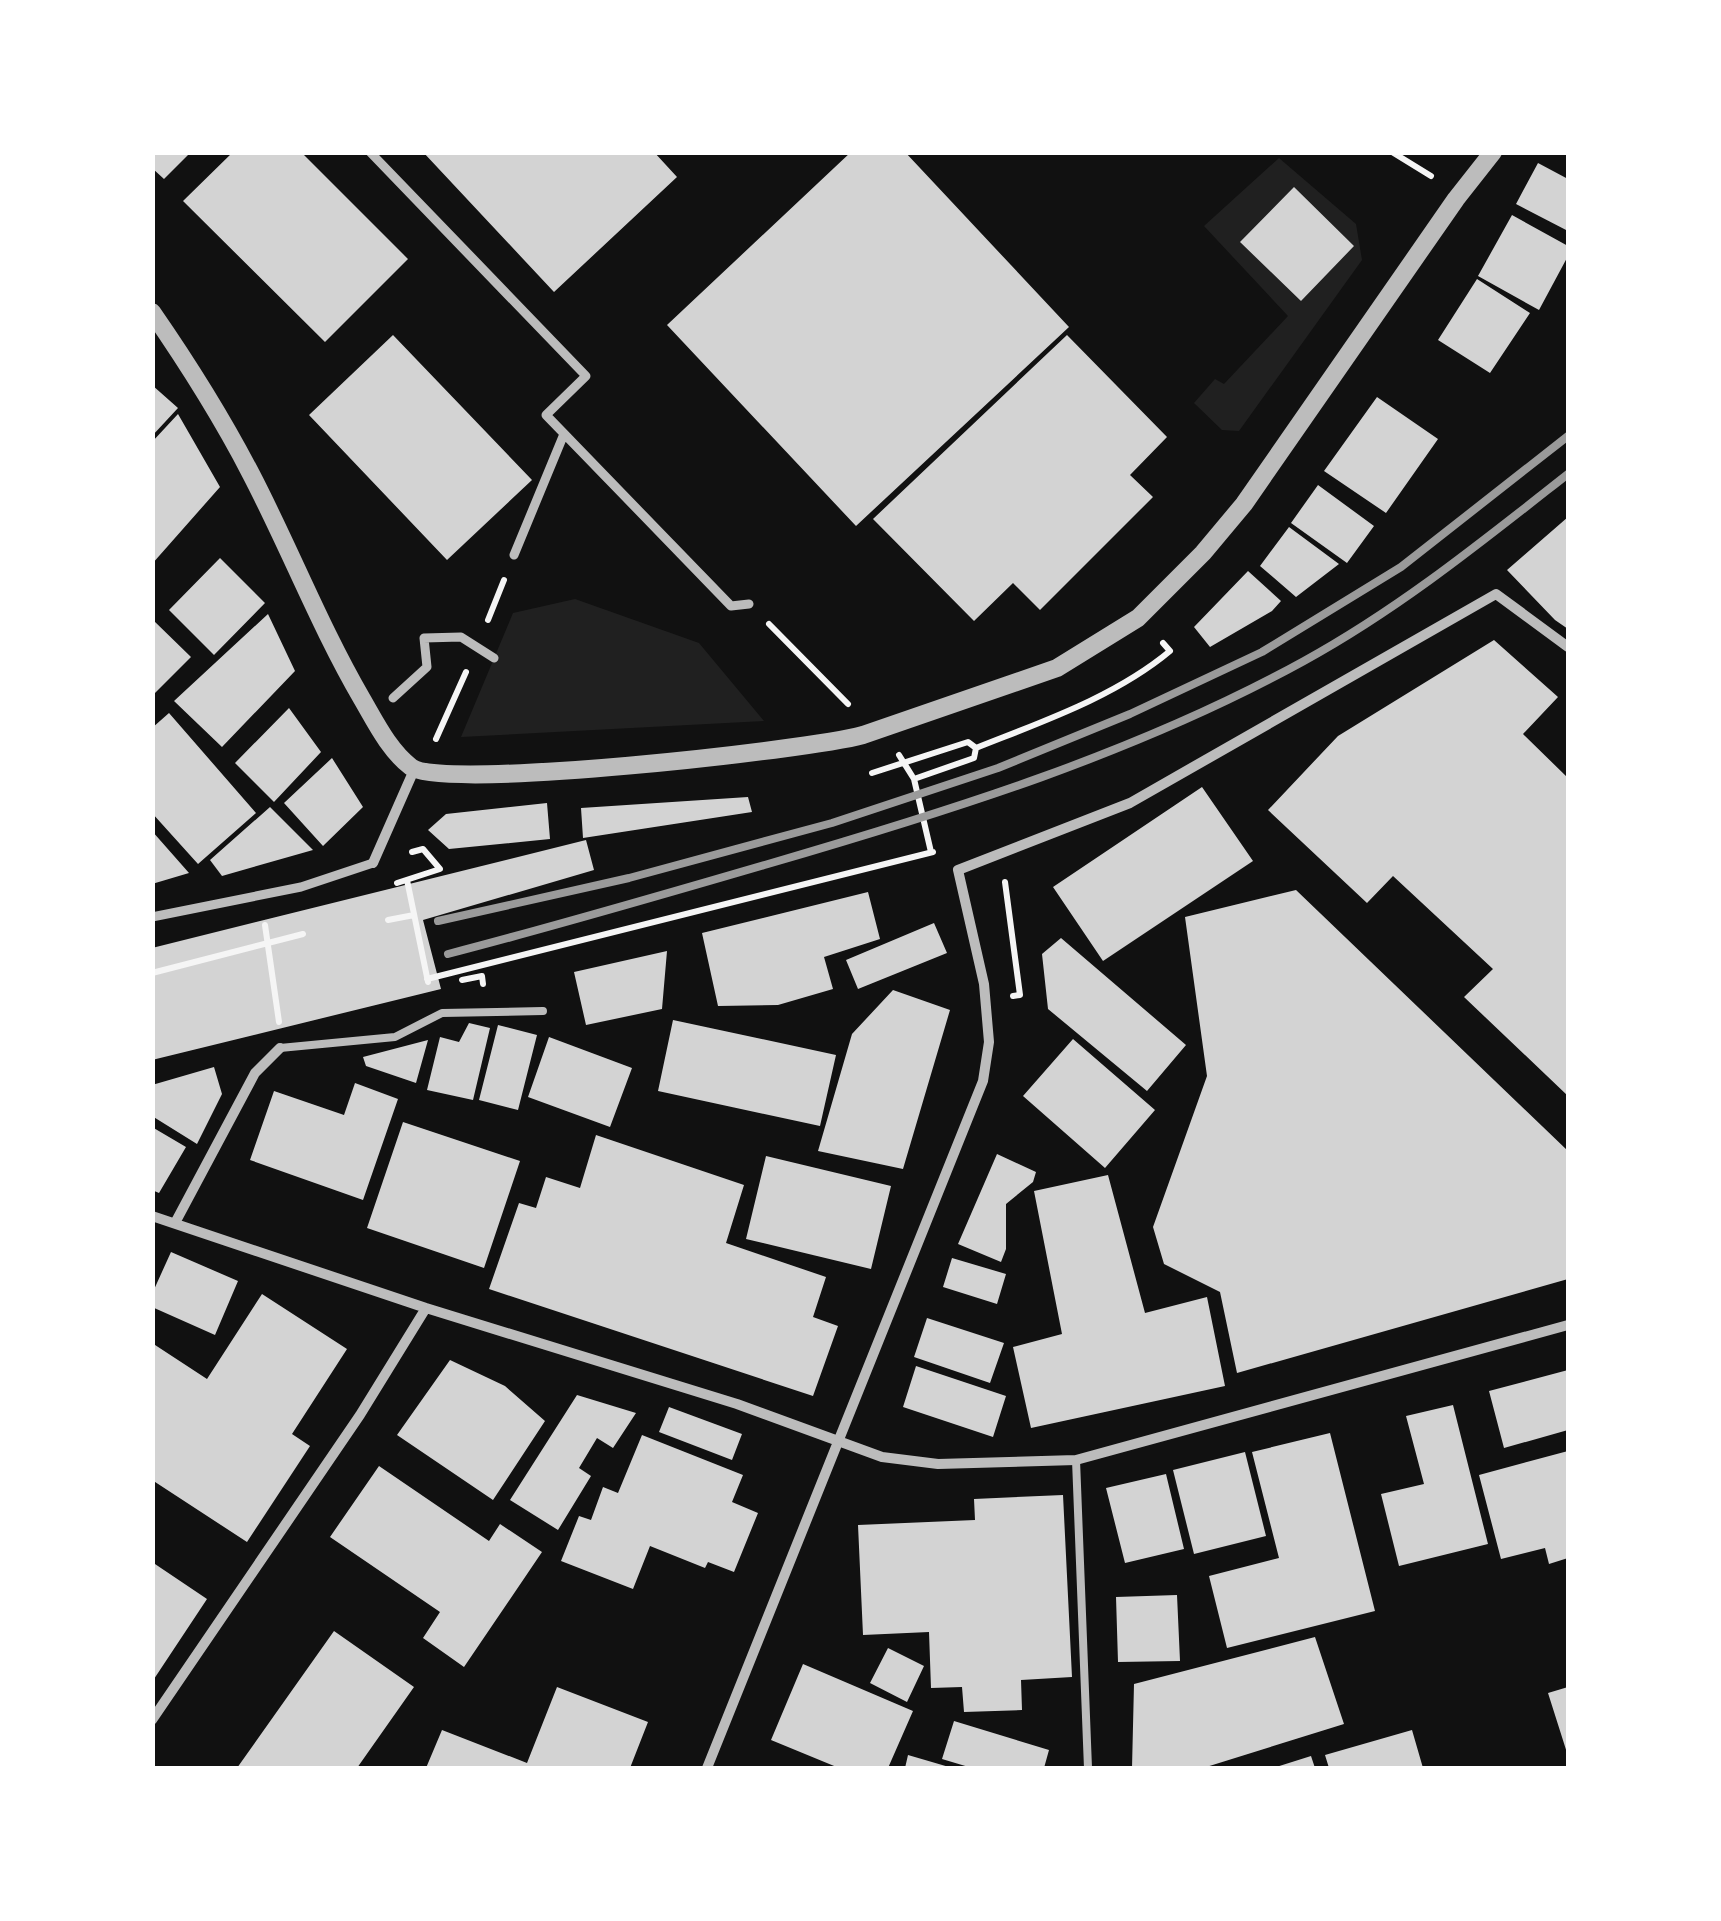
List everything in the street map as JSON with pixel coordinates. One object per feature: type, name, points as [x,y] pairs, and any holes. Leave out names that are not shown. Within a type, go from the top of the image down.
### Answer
[{"type":"street","points":[[370,152],[586,376],[546,415],[731,606],[749,604]]},
{"type":"street","points":[[152,312],[251,475],[338,658],[386,740],[414,770],[436,775],[504,773],[730,756],[831,744],[863,736],[1074,659],[1138,618],[1204,553],[1244,504],[1456,199],[1493,152]]},
{"type":"street","points":[[514,555],[564,434]]},
{"type":"street","points":[[707,1768],[983,1081],[990,1042],[984,984],[958,870],[1130,803],[1496,594],[1568,647]]},
{"type":"street","points":[[393,698],[427,667],[424,638],[461,637],[494,658]]},
{"type":"street","points":[[152,916],[301,886],[373,864],[414,770]]},
{"type":"street","points":[[174,1223],[255,1073],[280,1048]]},
{"type":"street","points":[[152,1216],[426,1308],[737,1404],[882,1458],[938,1464],[1076,1460],[1568,1325]]},
{"type":"street","points":[[152,1720],[360,1415],[426,1308]]},
{"type":"lane","points":[[280,1048],[395,1037],[442,1013],[542,1012]]},
{"type":"lane","points":[[1076,1460],[1088,1768]]},
{"type":"path","points":[[1392,152],[1432,177]]},
{"type":"path","points":[[484,630],[514,555]]},
{"type":"path","points":[[976,748],[1064,712],[1152,665],[1170,651],[1162,641]]},
{"type":"path","points":[[434,742],[469,664]]},
{"type":"path","points":[[872,774],[968,742],[976,748]]},
{"type":"path","points":[[914,779],[974,758],[976,748]]},
{"type":"path","points":[[404,862],[410,853],[422,849],[440,869],[407,880],[428,983],[948,848]]},
{"type":"path","points":[[1003,872],[1016,962]]},
{"type":"path","points":[[388,920],[414,914]]},
{"type":"path","points":[[265,920],[280,1048]]},
{"type":"path","points":[[152,973],[304,934]]},
{"type":"shaded area","points":[[1279,158],[1356,224],[1362,260],[1239,431],[1222,430],[1194,403],[1215,379],[1224,384],[1288,316],[1204,226]]},
{"type":"shaded area","points":[[575,599],[699,643],[764,721],[461,737],[513,613]]},
{"type":"building","points":[[152,152],[191,152],[164,179],[152,168]]},
{"type":"building","points":[[233,152],[301,152],[408,259],[325,342],[183,201]]},
{"type":"building","points":[[423,152],[654,152],[677,177],[554,292]]},
{"type":"building","points":[[851,152],[905,152],[1069,327],[856,526],[667,325]]},
{"type":"building","points":[[1538,163],[1568,179],[1568,231],[1516,204]]},
{"type":"building","points":[[1294,187],[1354,246],[1301,301],[1240,242]]},
{"type":"building","points":[[1512,215],[1568,246],[1568,256],[1539,310],[1478,276]]},
{"type":"building","points":[[1477,279],[1530,313],[1490,373],[1438,340]]},
{"type":"building","points":[[393,335],[532,480],[447,560],[309,415]]},
{"type":"building","points":[[1067,335],[1167,437],[1130,475],[1153,497],[1040,610],[1013,583],[974,621],[873,519]]},
{"type":"building","points":[[152,385],[178,408],[152,436]]},
{"type":"building","points":[[1377,397],[1438,439],[1386,513],[1324,471]]},
{"type":"building","points":[[178,414],[220,487],[152,564],[152,442]]},
{"type":"building","points":[[1318,485],[1374,526],[1347,563],[1291,523]]},
{"type":"building","points":[[1568,517],[1568,629],[1507,570]]},
{"type":"building","points":[[1289,527],[1339,564],[1296,597],[1260,566]]},
{"type":"building","points":[[220,558],[265,603],[214,655],[169,610]]},
{"type":"building","points":[[1248,571],[1281,601],[1272,611],[1210,647],[1194,627]]},
{"type":"building","points":[[268,614],[295,671],[222,747],[174,701]]},
{"type":"building","points":[[152,619],[191,657],[152,696]]},
{"type":"building","points":[[1494,640],[1558,697],[1523,734],[1568,778],[1568,1096],[1464,997],[1493,969],[1393,876],[1367,903],[1268,810],[1338,736]]},
{"type":"building","points":[[289,708],[321,752],[274,802],[235,763]]},
{"type":"building","points":[[169,713],[256,813],[198,864],[152,813],[152,728]]},
{"type":"building","points":[[332,758],[363,807],[323,846],[284,803]]},
{"type":"building","points":[[1202,787],[1253,861],[1103,961],[1053,887]]},
{"type":"building","points":[[748,797],[752,812],[583,838],[581,808]]},
{"type":"building","points":[[547,803],[550,839],[449,849],[428,830],[446,814]]},
{"type":"building","points":[[270,807],[313,850],[222,876],[210,860]]},
{"type":"building","points":[[152,831],[189,873],[152,884]]},
{"type":"building","points":[[586,840],[594,870],[423,920],[441,989],[152,1060],[152,948]]},
{"type":"building","points":[[1296,890],[1568,1151],[1568,1279],[1237,1373],[1220,1292],[1164,1264],[1153,1227],[1207,1076],[1185,917]]},
{"type":"building","points":[[868,892],[880,939],[824,957],[833,989],[778,1005],[718,1006],[702,933]]},
{"type":"building","points":[[934,923],[947,953],[858,989],[846,960]]},
{"type":"building","points":[[1061,938],[1186,1045],[1147,1091],[1048,1009],[1042,954]]},
{"type":"building","points":[[667,951],[662,1009],[586,1025],[574,972]]},
{"type":"building","points":[[893,990],[950,1010],[903,1169],[818,1151],[852,1034]]},
{"type":"building","points":[[673,1020],[836,1055],[820,1126],[658,1091]]},
{"type":"building","points":[[469,1023],[490,1028],[473,1100],[427,1090],[440,1037],[459,1042]]},
{"type":"building","points":[[498,1025],[537,1035],[518,1110],[479,1100]]},
{"type":"building","points":[[549,1037],[632,1068],[610,1127],[528,1097]]},
{"type":"building","points":[[1073,1039],[1155,1110],[1105,1168],[1023,1096]]},
{"type":"building","points":[[428,1040],[416,1083],[366,1066],[363,1057]]},
{"type":"building","points":[[214,1067],[222,1094],[197,1144],[152,1116],[152,1085]]},
{"type":"building","points":[[355,1083],[398,1099],[363,1200],[250,1160],[274,1091],[344,1115]]},
{"type":"building","points":[[403,1122],[520,1161],[484,1268],[367,1228]]},
{"type":"building","points":[[152,1127],[186,1147],[159,1193],[152,1190]]},
{"type":"building","points":[[596,1135],[744,1185],[726,1243],[826,1277],[813,1317],[838,1326],[813,1396],[489,1289],[519,1203],[536,1208],[546,1177],[580,1188]]},
{"type":"building","points":[[997,1154],[1036,1172],[1033,1182],[1006,1204],[1006,1249],[1001,1262],[958,1244]]},
{"type":"building","points":[[766,1156],[891,1186],[871,1269],[746,1239]]},
{"type":"building","points":[[1108,1175],[1145,1313],[1207,1297],[1225,1386],[1031,1428],[1013,1347],[1062,1334],[1034,1191]]},
{"type":"building","points":[[171,1252],[238,1281],[215,1335],[152,1307],[152,1294]]},
{"type":"building","points":[[952,1258],[1006,1274],[997,1304],[943,1287]]},
{"type":"building","points":[[262,1294],[347,1349],[292,1434],[310,1446],[247,1542],[152,1480],[152,1343],[207,1379]]},
{"type":"building","points":[[927,1318],[1004,1343],[990,1383],[914,1357]]},
{"type":"building","points":[[450,1360],[505,1386],[545,1421],[493,1500],[397,1435]]},
{"type":"building","points":[[916,1366],[1006,1396],[993,1437],[903,1407]]},
{"type":"building","points":[[1568,1370],[1568,1430],[1504,1448],[1489,1391]]},
{"type":"building","points":[[577,1395],[636,1413],[613,1448],[597,1438],[579,1468],[591,1476],[558,1530],[510,1500]]},
{"type":"building","points":[[1453,1405],[1488,1544],[1399,1566],[1381,1494],[1424,1484],[1406,1416]]},
{"type":"building","points":[[669,1407],[742,1434],[732,1460],[659,1432]]},
{"type":"building","points":[[1330,1433],[1375,1611],[1227,1648],[1209,1576],[1279,1558],[1252,1452]]},
{"type":"building","points":[[642,1435],[743,1475],[732,1502],[758,1513],[734,1572],[708,1562],[705,1568],[650,1546],[633,1589],[561,1561],[579,1516],[591,1520],[603,1487],[618,1493]]},
{"type":"building","points":[[1568,1451],[1568,1558],[1549,1564],[1545,1548],[1501,1559],[1479,1475]]},
{"type":"building","points":[[1245,1452],[1266,1536],[1194,1554],[1173,1470]]},
{"type":"building","points":[[379,1466],[489,1541],[500,1524],[542,1552],[464,1667],[423,1638],[440,1612],[330,1537]]},
{"type":"building","points":[[1166,1474],[1184,1549],[1125,1563],[1106,1488]]},
{"type":"building","points":[[1063,1495],[1072,1677],[1021,1680],[1022,1710],[964,1712],[962,1687],[931,1688],[929,1632],[863,1635],[858,1525],[975,1520],[974,1499]]},
{"type":"building","points":[[152,1562],[207,1599],[152,1682]]},
{"type":"building","points":[[1177,1595],[1180,1661],[1118,1662],[1116,1597]]},
{"type":"building","points":[[334,1631],[414,1687],[357,1768],[237,1768]]},
{"type":"building","points":[[1315,1637],[1344,1724],[1203,1768],[1132,1768],[1134,1684]]},
{"type":"building","points":[[888,1648],[924,1666],[907,1702],[870,1683]]},
{"type":"building","points":[[803,1664],[913,1711],[888,1768],[839,1768],[771,1740]]},
{"type":"building","points":[[557,1687],[648,1722],[630,1768],[426,1768],[442,1730],[527,1763]]},
{"type":"building","points":[[1568,1687],[1568,1756],[1548,1693]]},
{"type":"building","points":[[954,1721],[1049,1750],[1044,1768],[972,1768],[942,1759]]},
{"type":"building","points":[[1412,1730],[1423,1768],[1329,1768],[1325,1755]]},
{"type":"building","points":[[908,1755],[949,1767],[949,1768],[905,1768]]},
{"type":"building","points":[[1311,1756],[1315,1768],[1273,1768]]},
{"type":"railway","points":[[438,921],[629,878],[832,823],[998,768],[1130,714],[1262,652],[1401,567],[1568,436]]},
{"type":"railway","points":[[448,954],[905,823],[1042,777],[1175,724],[1304,661],[1374,619],[1568,474]]}]
